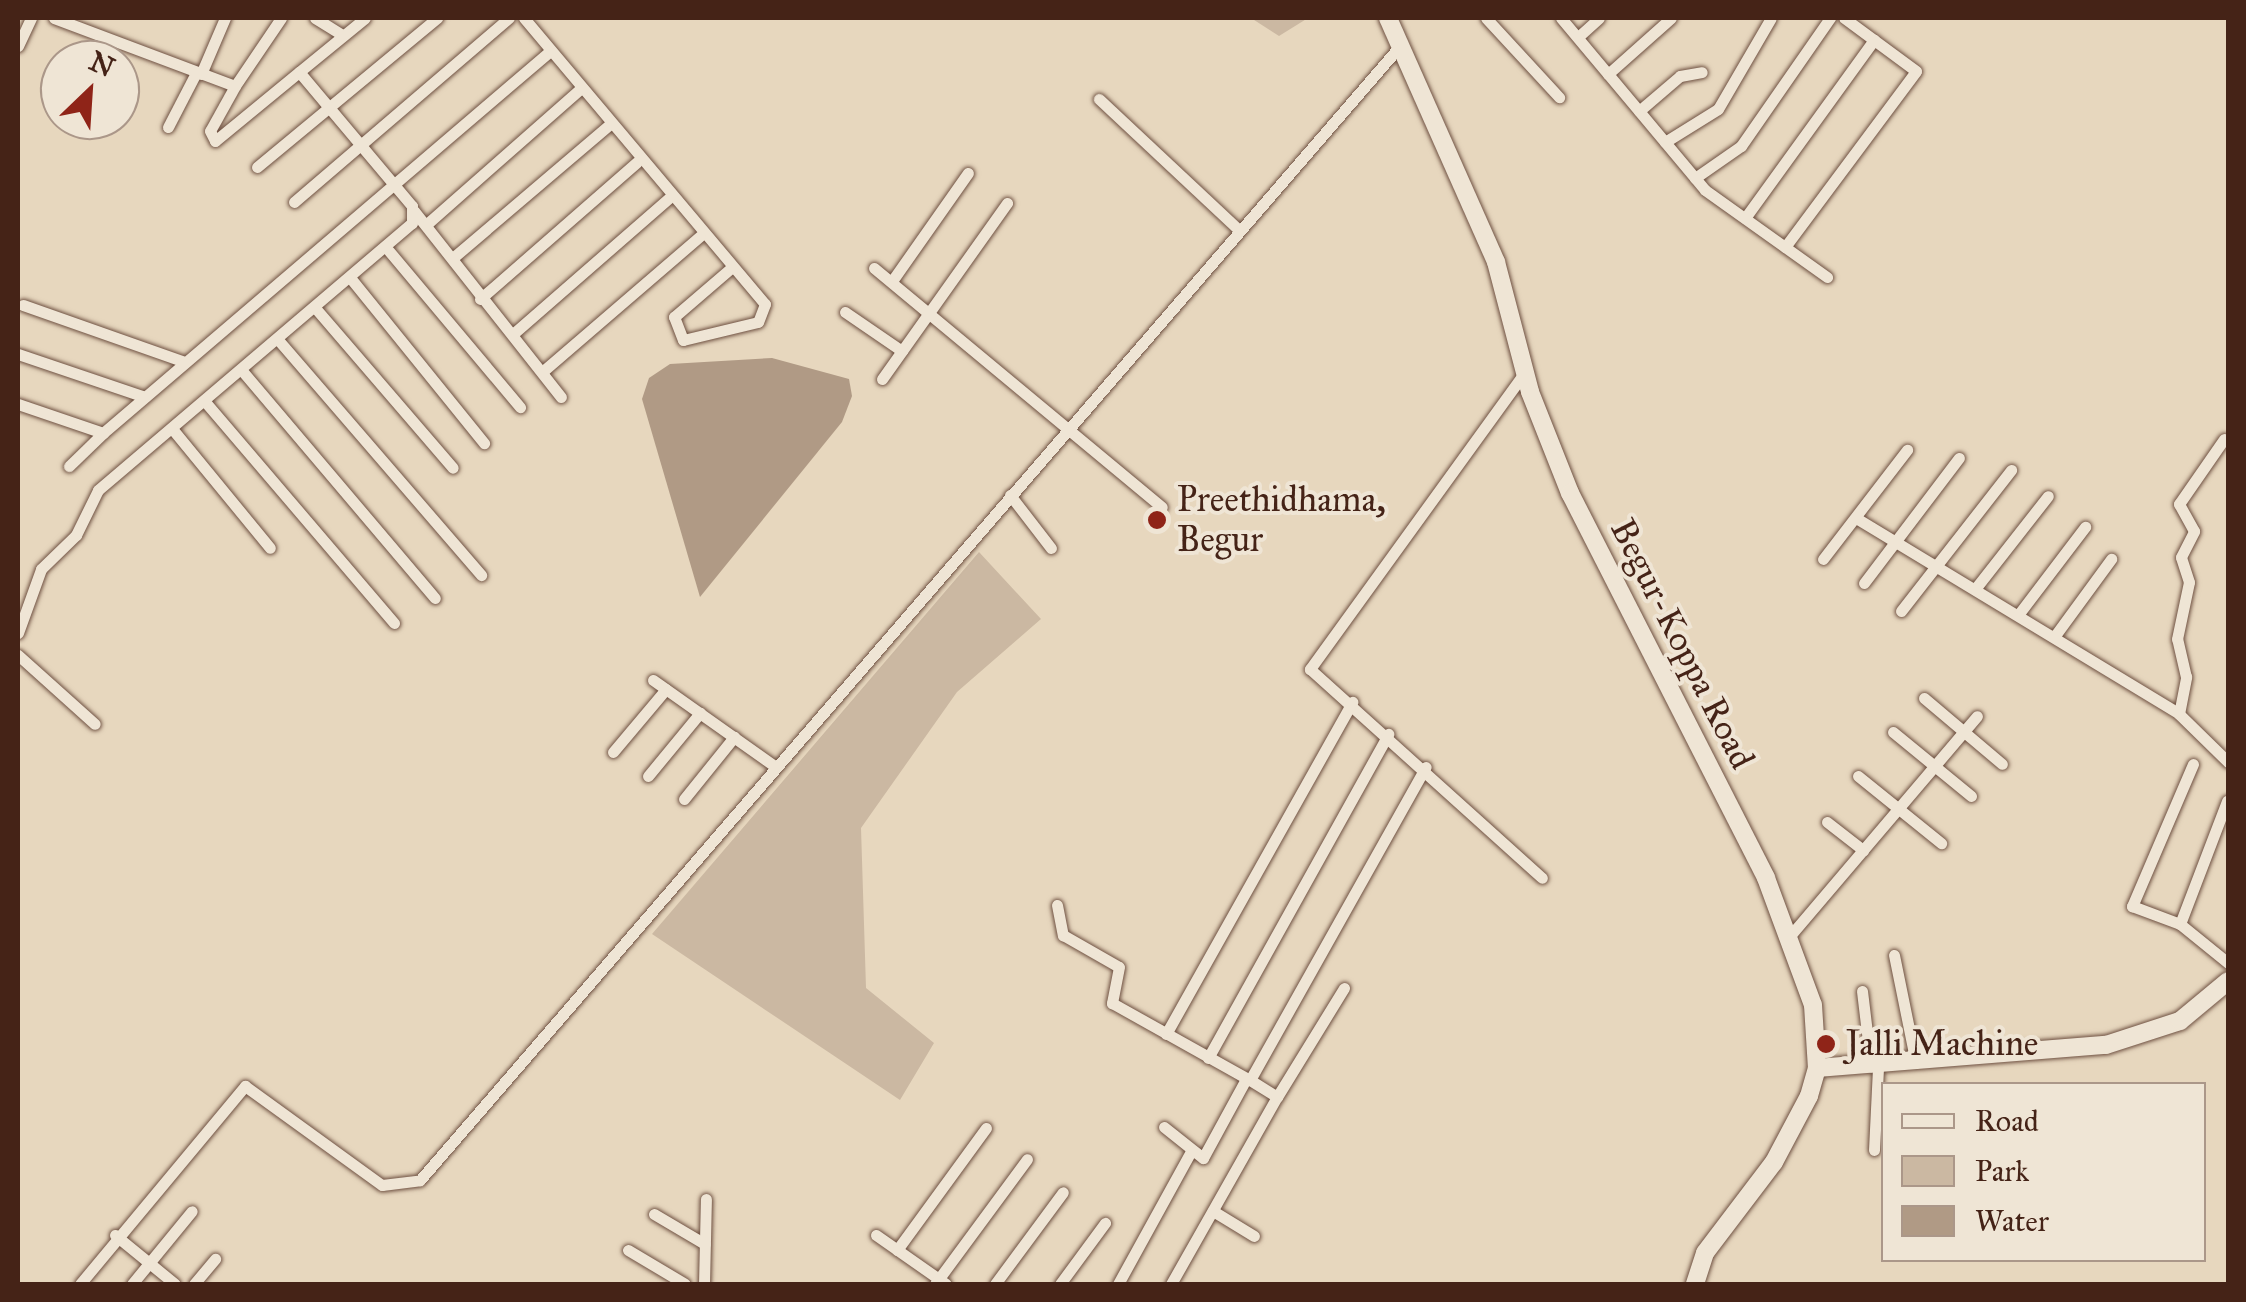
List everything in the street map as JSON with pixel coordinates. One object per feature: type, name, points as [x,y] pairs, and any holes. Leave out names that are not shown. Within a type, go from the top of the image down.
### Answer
[{"type":"main road","name":"Begur-Koppa Road","points":[[1388,18],[1496,262],[1525,372],[1570,493],[1790,937],[1813,1006],[1817,1068],[1794,1128],[1705,1253],[1695,1284]]},
{"type":"main road","points":[[1817,1068],[1917,1065],[2146,1035],[2228,981]]},
{"type":"street","points":[[18,46],[31,18]]},
{"type":"street","points":[[54,18],[235,86]]},
{"type":"street","points":[[168,127],[226,18]]},
{"type":"street","points":[[281,18],[210,130],[215,141],[365,18]]},
{"type":"street","points":[[315,18],[342,35]]},
{"type":"street","points":[[257,167],[331,111],[437,18]]},
{"type":"street","points":[[294,202],[510,18]]},
{"type":"street","points":[[524,18],[637,162],[731,268],[765,316],[683,340],[674,317],[731,268]]},
{"type":"street","points":[[1486,18],[1558,97]]},
{"type":"street","points":[[1561,18],[1695,178],[1827,277]]},
{"type":"street","points":[[1578,36],[1599,18]]},
{"type":"street","points":[[1608,74],[1671,18]]},
{"type":"street","points":[[1665,142],[1718,109],[1771,18]]},
{"type":"street","points":[[1695,178],[1741,146],[1830,18]]},
{"type":"street","points":[[1785,247],[1916,71],[1844,18]]},
{"type":"street","points":[[1745,218],[1874,40]]},
{"type":"street","points":[[80,1284],[115,1235],[249,1086],[382,1185],[420,1180],[1398,48]]},
{"type":"street","points":[[69,466],[182,361],[549,52]]},
{"type":"street","points":[[299,72],[456,256],[480,299],[561,397]]},
{"type":"street","points":[[1639,111],[1680,76],[1702,72]]},
{"type":"street","points":[[428,223],[580,89]]},
{"type":"street","points":[[1099,99],[1239,230]]},
{"type":"street","points":[[456,256],[608,125]]},
{"type":"street","points":[[480,299],[637,162]]},
{"type":"street","points":[[892,281],[968,173]]},
{"type":"street","points":[[512,334],[668,199]]},
{"type":"street","points":[[882,380],[1007,203]]},
{"type":"street","points":[[18,633],[41,569],[76,535],[92,497],[389,250],[414,211]]},
{"type":"street","points":[[542,372],[700,236]]},
{"type":"street","points":[[389,250],[520,407]]},
{"type":"street","points":[[874,268],[932,308],[1162,508]]},
{"type":"street","points":[[352,280],[484,444]]},
{"type":"street","points":[[23,304],[182,361]]},
{"type":"street","points":[[317,310],[453,468]]},
{"type":"street","points":[[844,312],[902,351]]},
{"type":"street","points":[[280,342],[481,575]]},
{"type":"street","points":[[18,354],[142,396]]},
{"type":"street","points":[[1525,372],[1311,661],[1311,672],[1426,767],[1542,878]]},
{"type":"street","points":[[244,373],[435,598]]},
{"type":"street","points":[[18,404],[103,433]]},
{"type":"street","points":[[207,404],[394,623]]},
{"type":"street","points":[[174,431],[270,548]]},
{"type":"street","points":[[2179,714],[2186,677],[2177,639],[2189,582],[2181,557],[2194,532],[2179,504],[2224,439]]},
{"type":"street","points":[[1823,560],[1907,450]]},
{"type":"street","points":[[1864,583],[1959,458]]},
{"type":"street","points":[[1901,610],[2011,470]]},
{"type":"street","points":[[1010,495],[1051,548]]},
{"type":"street","points":[[1975,589],[2048,496]]},
{"type":"street","points":[[1856,518],[2179,714],[2228,762]]},
{"type":"street","points":[[2018,615],[2084,527]]},
{"type":"street","points":[[2054,637],[2111,559]]},
{"type":"street","points":[[18,655],[95,724]]},
{"type":"street","points":[[653,680],[776,767]]},
{"type":"street","points":[[613,752],[666,689]]},
{"type":"street","points":[[1924,698],[2002,764]]},
{"type":"street","points":[[1166,1034],[1352,702]]},
{"type":"street","points":[[648,776],[700,713]]},
{"type":"street","points":[[1790,937],[1977,716]]},
{"type":"street","points":[[1893,732],[1970,796]]},
{"type":"street","points":[[1208,1058],[1388,734]]},
{"type":"street","points":[[684,799],[734,737]]},
{"type":"street","points":[[2193,764],[2132,906],[2180,924],[2228,964]]},
{"type":"street","points":[[1164,1127],[1203,1158],[1426,767]]},
{"type":"street","points":[[1858,776],[1942,843]]},
{"type":"street","points":[[2180,924],[2228,801]]},
{"type":"street","points":[[1826,822],[1863,850]]},
{"type":"street","points":[[1057,906],[1063,935],[1119,967],[1112,1003],[1277,1096]]},
{"type":"street","points":[[1894,954],[1917,1065]]},
{"type":"street","points":[[1172,1284],[1277,1096],[1344,988]]},
{"type":"street","points":[[1862,991],[1874,1069],[1874,1150]]},
{"type":"street","points":[[897,1250],[986,1128]]},
{"type":"street","points":[[1118,1284],[1191,1151]]},
{"type":"street","points":[[876,1235],[940,1283],[1027,1158]]},
{"type":"street","points":[[995,1284],[1064,1192]]},
{"type":"street","points":[[704,1284],[706,1199]]},
{"type":"street","points":[[132,1284],[192,1211]]},
{"type":"street","points":[[1213,1211],[1254,1236]]},
{"type":"street","points":[[654,1214],[705,1244]]},
{"type":"street","points":[[1060,1284],[1105,1223]]},
{"type":"street","points":[[115,1235],[174,1284]]},
{"type":"street","points":[[628,1250],[685,1284]]},
{"type":"street","points":[[194,1284],[215,1259]]},
{"type":"green space","points":[[1251,18],[1308,18],[1279,36]]},
{"type":"green space","points":[[979,552],[1041,619],[957,692],[861,828],[866,988],[934,1043],[900,1100],[652,934]]},
{"type":"water","points":[[772,358],[849,379],[852,396],[842,422],[700,597],[642,399],[649,378],[670,364]]},
{"type":"place","name":"Preethidhama, Begur","points":[[1157,520]]},
{"type":"place","name":"Jalli Machine","points":[[1826,1044]]}]
